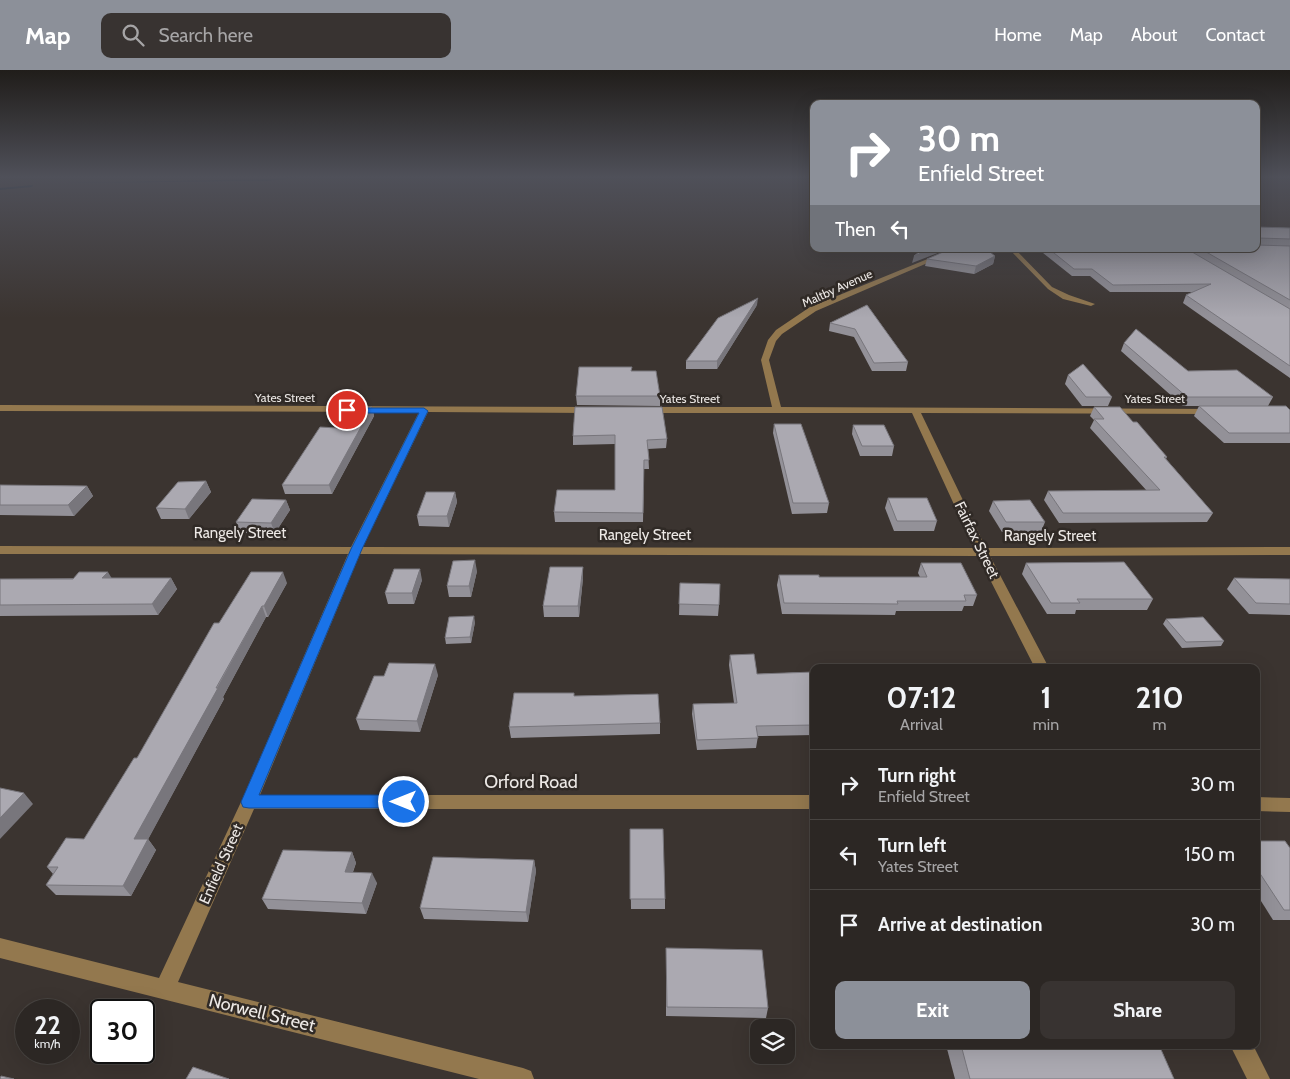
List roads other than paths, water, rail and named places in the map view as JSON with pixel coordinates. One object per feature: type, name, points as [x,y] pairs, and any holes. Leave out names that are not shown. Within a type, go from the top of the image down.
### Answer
[{"type":"street","name":"Maltby Avenue","points":[[778,410],[765,360],[772,340],[779,332],[813,309],[950,252]]},
{"type":"street","points":[[1015,252],[1050,288],[1066,297],[1091,304]]},
{"type":"street","name":"Yates Street","points":[[0,408],[424,411],[601,410]]},
{"type":"street","name":"Yates Street","points":[[630,410],[1221,411]]},
{"type":"street","name":"Fairfax Street","points":[[915,410],[982,552],[1040,664]]},
{"type":"street","name":"Enfield Street","points":[[165,988],[249,802],[356,549],[424,411]]},
{"type":"street","name":"Rangely Street","points":[[0,550],[1290,551]]},
{"type":"street","name":"Orford Road","points":[[249,802],[810,802]]},
{"type":"street","points":[[1260,804],[1290,804]]},
{"type":"street","name":"Norwell Street","points":[[0,948],[523,1079]]},
{"type":"street","points":[[1243,1049],[1259,1079]]}]
